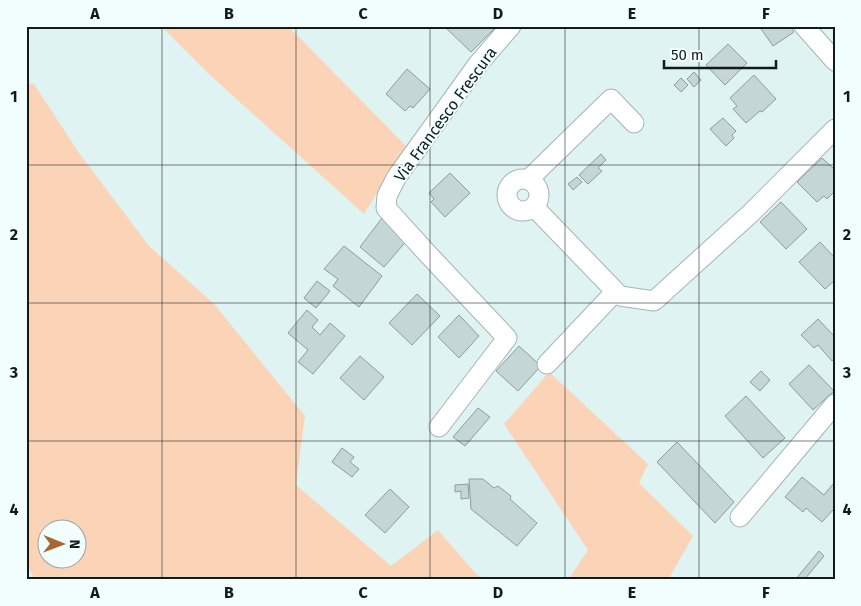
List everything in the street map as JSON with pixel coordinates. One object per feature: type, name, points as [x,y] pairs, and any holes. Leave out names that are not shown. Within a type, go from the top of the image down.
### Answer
[{"type":"street","name":"Via Francesco Frescura","points":[[439,427],[507,338],[386,208],[387,196],[396,178],[478,64],[510,26]]},
{"type":"street","points":[[804,26],[835,61]]},
{"type":"street","points":[[528,180],[610,98],[634,123]]},
{"type":"street","points":[[534,207],[620,296],[654,301],[750,213],[835,130]]},
{"type":"street","points":[[519,179],[528,180],[535,184],[539,192],[539,200],[534,207],[527,211],[518,211],[511,207],[507,199],[507,190],[512,183],[519,179]]},
{"type":"street","points":[[547,364],[616,292]]},
{"type":"street","points":[[740,517],[835,404]]},
{"type":"shaded area","points":[[161,26],[288,26],[406,146],[364,214],[212,77]]},
{"type":"shaded area","points":[[26,83],[34,84],[79,153],[149,246],[214,304],[305,416],[296,485],[391,566],[438,530],[476,574],[486,580],[35,580],[26,564]]},
{"type":"shaded area","points":[[549,372],[648,464],[639,483],[693,536],[668,580],[568,580],[588,550],[504,424]]},
{"type":"building","points":[[448,26],[491,26],[494,29],[471,52],[446,28]]},
{"type":"building","points":[[759,26],[790,26],[794,32],[773,46]]},
{"type":"building","points":[[728,44],[747,63],[725,85],[706,65]]},
{"type":"building","points":[[407,69],[430,89],[413,108],[410,106],[405,111],[386,94]]},
{"type":"building","points":[[694,72],[701,80],[694,87],[687,79]]},
{"type":"building","points":[[754,75],[776,99],[746,123],[733,109],[737,106],[730,98]]},
{"type":"building","points":[[681,78],[688,85],[681,92],[674,85]]},
{"type":"building","points":[[723,118],[736,131],[732,135],[734,138],[726,146],[710,129]]},
{"type":"building","points":[[601,154],[606,160],[598,168],[602,171],[588,184],[579,175]]},
{"type":"building","points":[[822,158],[833,168],[835,166],[835,191],[827,199],[824,196],[817,202],[797,182]]},
{"type":"building","points":[[450,173],[470,193],[445,217],[431,202],[434,199],[429,193]]},
{"type":"building","points":[[577,177],[582,182],[573,190],[568,184]]},
{"type":"building","points":[[781,202],[807,229],[786,249],[760,222]]},
{"type":"building","points":[[382,218],[409,238],[384,267],[360,247]]},
{"type":"building","points":[[820,242],[835,258],[835,280],[825,289],[799,262]]},
{"type":"building","points":[[344,246],[382,276],[359,307],[333,286],[338,279],[324,269]]},
{"type":"building","points":[[317,281],[330,291],[316,308],[304,298]]},
{"type":"building","points":[[417,294],[440,316],[412,345],[389,323]]},
{"type":"building","points":[[307,310],[318,320],[312,327],[320,335],[330,323],[345,336],[313,374],[298,362],[308,350],[288,333]]},
{"type":"building","points":[[459,315],[479,336],[459,358],[438,337]]},
{"type":"building","points":[[818,319],[835,337],[835,358],[832,361],[818,345],[814,348],[801,335]]},
{"type":"building","points":[[519,346],[541,366],[518,391],[496,371]]},
{"type":"building","points":[[360,356],[384,377],[364,400],[340,378]]},
{"type":"building","points":[[809,365],[834,391],[813,410],[789,384]]},
{"type":"building","points":[[761,371],[770,380],[760,391],[750,382]]},
{"type":"building","points":[[746,396],[785,438],[763,458],[725,416]]},
{"type":"building","points":[[478,408],[490,417],[465,446],[453,437]]},
{"type":"building","points":[[677,442],[734,502],[715,523],[657,462]]},
{"type":"building","points":[[342,448],[354,457],[350,462],[359,469],[352,477],[332,462]]},
{"type":"building","points":[[802,477],[824,495],[833,484],[835,485],[835,512],[833,510],[822,522],[806,508],[803,512],[785,497]]},
{"type":"building","points":[[469,479],[483,479],[494,488],[498,486],[511,496],[510,499],[537,523],[517,546],[471,509]]},
{"type":"building","points":[[468,484],[469,498],[461,499],[461,491],[455,492],[455,485]]},
{"type":"building","points":[[390,489],[409,507],[385,533],[365,515]]},
{"type":"building","points":[[819,551],[824,556],[804,580],[795,580]]}]
